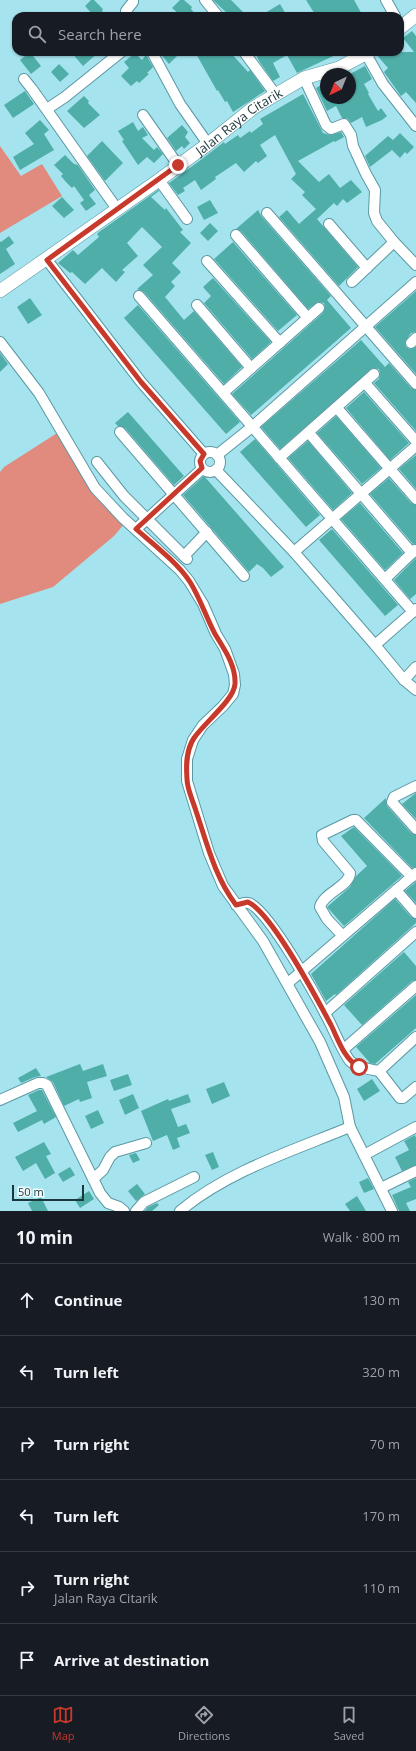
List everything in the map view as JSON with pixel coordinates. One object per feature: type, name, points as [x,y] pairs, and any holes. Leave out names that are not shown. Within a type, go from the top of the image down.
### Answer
[{"type":"street","points":[[126,12],[133,2],[132,0]]},
{"type":"street","points":[[205,0],[215,12]]},
{"type":"street","points":[[386,0],[392,12]]},
{"type":"street","points":[[404,21],[416,15]]},
{"type":"street","points":[[47,109],[65,97],[116,56]]},
{"type":"street","points":[[154,56],[180,104],[208,144]]},
{"type":"street","points":[[247,56],[276,95]]},
{"type":"street","name":"Jalan Raya Citarik","points":[[0,292],[159,180],[208,144],[253,108],[304,78],[339,68],[362,56]]},
{"type":"street","points":[[369,56],[383,84],[416,126]]},
{"type":"street","points":[[304,78],[326,126],[331,129],[344,124],[351,135],[353,146],[366,174],[376,190],[374,213],[377,221],[416,266]]},
{"type":"street","points":[[24,79],[47,109],[117,209]]},
{"type":"street","points":[[143,115],[178,165]]},
{"type":"street","points":[[159,180],[186,219]]},
{"type":"street","points":[[267,213],[416,384]]},
{"type":"street","points":[[329,224],[367,268]]},
{"type":"street","points":[[236,236],[308,318]]},
{"type":"street","points":[[352,282],[394,242]]},
{"type":"street","points":[[47,260],[141,382],[204,454]]},
{"type":"street","points":[[207,261],[280,343]]},
{"type":"street","points":[[217,455],[252,427],[416,282]]},
{"type":"street","points":[[139,296],[332,519],[414,610],[375,645]]},
{"type":"street","points":[[197,305],[251,368]]},
{"type":"street","points":[[223,393],[319,308]]},
{"type":"street","points":[[0,342],[39,393],[95,488],[109,504],[176,565],[190,581],[212,628],[224,649],[234,674],[235,685],[233,694],[203,725],[193,740],[188,750],[187,781],[209,853],[223,886],[263,941],[320,1042],[334,1070],[344,1096],[350,1127],[392,1211]]},
{"type":"street","points":[[280,458],[374,374]]},
{"type":"street","points":[[365,383],[416,441]]},
{"type":"street","points":[[337,408],[416,499]]},
{"type":"street","points":[[120,432],[244,576]]},
{"type":"street","points":[[309,433],[360,493],[414,551],[385,579]]},
{"type":"street","points":[[294,552],[360,493],[416,446]]},
{"type":"street","points":[[213,452],[217,455],[220,463],[216,470],[209,472],[202,468],[200,461],[204,454],[213,452]]},
{"type":"street","points":[[98,462],[116,488],[186,557],[207,532]]},
{"type":"street","points":[[136,529],[202,468]]},
{"type":"street","points":[[216,470],[294,552],[404,680],[416,690]]},
{"type":"street","points":[[404,680],[416,667]]},
{"type":"street","points":[[416,786],[394,797],[392,800],[416,829]]},
{"type":"street","points":[[288,983],[342,935],[414,875],[356,820],[322,834],[323,841],[350,873],[347,880],[322,901],[320,907],[327,919],[342,935]]},
{"type":"street","points":[[396,890],[416,913]]},
{"type":"street","points":[[236,905],[248,902],[260,910],[287,949],[325,1013],[349,1060],[354,1064],[379,1071],[400,1098],[403,1098],[416,1087]]},
{"type":"street","points":[[325,1013],[416,932]]},
{"type":"street","points":[[344,1050],[416,986]]},
{"type":"street","points":[[379,1071],[416,1037]]},
{"type":"street","points":[[0,1100],[38,1083],[47,1085],[93,1179],[108,1203],[119,1207],[124,1211]]},
{"type":"street","points":[[180,1211],[192,1201],[226,1180],[350,1127]]},
{"type":"street","points":[[364,1156],[416,1127]]},
{"type":"street","points":[[93,1179],[103,1170],[110,1157],[115,1152],[146,1143]]},
{"type":"street","points":[[381,1188],[416,1171]]},
{"type":"street","points":[[136,1211],[144,1202],[194,1177]]},
{"type":"shaded area","points":[[0,146],[21,176],[42,164],[62,196],[0,233]]},
{"type":"shaded area","points":[[65,428],[99,489],[125,523],[114,536],[53,587],[0,604],[0,472],[4,467]]},
{"type":"building","points":[[91,0],[94,0],[103,9],[103,12],[90,12],[85,6]]},
{"type":"building","points":[[180,0],[184,0],[192,7],[191,9],[194,12],[176,12],[172,8]]},
{"type":"building","points":[[213,0],[231,0],[243,12],[226,12]]},
{"type":"building","points":[[306,0],[354,0],[361,12],[314,12]]},
{"type":"building","points":[[280,4],[285,12],[267,12]]},
{"type":"building","points":[[412,31],[416,36],[416,103],[406,92],[401,96],[384,72],[388,68],[378,56],[404,56],[404,52],[414,52],[404,37]]},
{"type":"building","points":[[25,56],[33,56],[41,66],[31,74],[20,60]]},
{"type":"building","points":[[74,56],[94,56],[83,66]]},
{"type":"building","points":[[131,56],[138,56],[142,60],[147,56],[153,67],[147,73],[149,74],[139,83],[137,81],[131,86],[121,76],[129,68],[124,62]]},
{"type":"building","points":[[162,56],[177,56],[169,64]]},
{"type":"building","points":[[197,56],[234,56],[248,72],[250,70],[265,91],[233,112],[227,101],[225,102],[218,90],[217,91]]},
{"type":"building","points":[[257,56],[285,56],[273,63],[280,77],[273,81]]},
{"type":"building","points":[[288,56],[333,56],[297,73]]},
{"type":"building","points":[[59,64],[69,74],[60,82],[51,72]]},
{"type":"building","points":[[365,66],[372,79],[364,84],[369,93],[368,94],[378,111],[381,108],[387,116],[382,120],[366,127],[362,117],[351,123],[347,118],[342,118],[336,106],[327,111],[324,104],[356,104],[356,71]]},
{"type":"building","points":[[320,86],[320,96],[316,88]]},
{"type":"building","points":[[25,91],[34,104],[13,118],[4,105]]},
{"type":"building","points":[[303,94],[323,133],[330,135],[341,132],[344,137],[298,161],[319,182],[329,174],[340,188],[351,180],[362,192],[347,203],[343,199],[337,206],[334,203],[317,219],[358,267],[339,286],[279,217],[287,210],[299,224],[316,209],[302,195],[305,192],[291,179],[296,174],[275,135],[260,145],[267,156],[258,163],[256,161],[244,172],[236,163],[215,177],[216,179],[201,190],[195,180],[183,188],[185,191],[178,195],[169,183],[224,142],[225,144],[238,135],[240,138],[250,131],[251,133],[263,124],[260,119]]},
{"type":"building","points":[[84,96],[89,101],[88,103],[100,115],[84,128],[67,111]]},
{"type":"building","points":[[40,120],[49,130],[44,134],[54,150],[20,170],[13,157],[34,144],[25,133]]},
{"type":"building","points":[[133,122],[138,131],[143,127],[148,135],[142,138],[154,150],[157,147],[163,154],[154,163],[147,157],[138,165],[122,141],[124,140],[118,131]]},
{"type":"building","points":[[182,125],[188,132],[185,137],[190,143],[184,149],[182,146],[176,151],[167,138]]},
{"type":"building","points":[[400,133],[414,147],[407,154],[405,152],[400,158],[392,150],[370,167],[365,156],[388,136],[393,140]]},
{"type":"building","points":[[102,141],[123,163],[105,181],[87,156]]},
{"type":"building","points":[[65,155],[74,164],[78,165],[95,190],[89,195],[96,204],[86,211],[80,203],[84,200],[74,186],[72,188],[66,182],[61,176],[63,174],[54,165]]},
{"type":"building","points":[[158,190],[159,191],[151,197],[165,210],[166,208],[183,230],[180,232],[191,243],[172,263],[181,272],[171,282],[175,286],[165,297],[184,320],[194,311],[242,367],[224,384],[144,292],[137,289],[153,275],[143,265],[162,247],[142,227],[127,243],[138,256],[122,270],[125,272],[116,282],[102,268],[85,284],[72,272],[70,273],[58,263],[73,250],[78,255],[99,237],[97,234],[99,232]]},
{"type":"building","points":[[62,197],[74,210],[64,218],[52,206]]},
{"type":"building","points":[[210,200],[218,213],[204,220],[197,207]]},
{"type":"building","points":[[258,210],[262,217],[331,296],[327,300],[351,328],[251,415],[232,394],[323,313],[325,307],[324,303],[318,302],[308,309],[241,231],[236,229]]},
{"type":"building","points":[[210,223],[218,231],[208,241],[200,233]]},
{"type":"building","points":[[9,236],[14,243],[6,249],[15,264],[0,274],[0,241],[1,242]]},
{"type":"building","points":[[233,242],[297,315],[278,331],[214,259]]},
{"type":"building","points":[[213,278],[271,342],[252,359],[204,303],[211,296],[203,287]]},
{"type":"building","points":[[416,291],[416,332],[411,333],[405,342],[406,347],[409,349],[416,347],[416,374],[375,327]]},
{"type":"building","points":[[30,298],[42,315],[28,324],[17,307]]},
{"type":"building","points":[[138,305],[240,422],[226,434],[124,318]]},
{"type":"building","points":[[361,340],[385,367],[389,363],[411,388],[416,390],[416,431],[374,383],[379,379],[380,373],[379,369],[373,368],[280,449],[261,427]]},
{"type":"building","points":[[0,353],[8,364],[0,372]]},
{"type":"building","points":[[364,392],[409,443],[390,460],[346,408]]},
{"type":"building","points":[[128,412],[184,476],[174,485],[125,428],[118,426],[115,423]]},
{"type":"building","points":[[336,416],[381,468],[362,484],[317,433]]},
{"type":"building","points":[[255,439],[320,515],[306,527],[240,452]]},
{"type":"building","points":[[308,441],[352,493],[333,510],[288,458]]},
{"type":"building","points":[[416,455],[416,489],[399,469]]},
{"type":"building","points":[[204,476],[284,567],[271,577],[257,564],[249,572],[183,495]]},
{"type":"building","points":[[389,478],[411,503],[416,505],[416,544],[413,544],[370,494]]},
{"type":"building","points":[[360,503],[403,553],[385,570],[341,519]]},
{"type":"building","points":[[332,529],[398,605],[385,616],[319,540]]},
{"type":"building","points":[[416,558],[416,594],[410,599],[394,580]]},
{"type":"building","points":[[416,793],[416,819],[402,804]]},
{"type":"building","points":[[386,798],[387,806],[411,833],[416,835],[416,867],[412,868],[364,818]]},
{"type":"building","points":[[354,827],[402,876],[344,926],[327,907],[350,887],[356,876],[367,866],[341,836]]},
{"type":"building","points":[[416,882],[416,903],[405,891]]},
{"type":"building","points":[[395,899],[411,917],[416,919],[416,923],[336,995],[335,994],[326,1001],[311,974]]},
{"type":"building","points":[[404,952],[416,966],[416,980],[412,981],[362,1025],[344,1005]]},
{"type":"building","points":[[416,995],[416,1028],[375,1064],[370,1063],[356,1047]]},
{"type":"building","points":[[80,1064],[83,1071],[103,1064],[107,1076],[87,1082],[92,1098],[80,1102],[79,1099],[64,1106],[53,1082],[46,1077]]},
{"type":"building","points":[[36,1068],[41,1076],[21,1083],[18,1078]]},
{"type":"building","points":[[128,1074],[132,1085],[114,1091],[110,1080]]},
{"type":"building","points":[[372,1079],[380,1091],[364,1101],[357,1089]]},
{"type":"building","points":[[224,1082],[230,1096],[212,1104],[206,1089]]},
{"type":"building","points":[[42,1090],[56,1117],[44,1124],[42,1120],[18,1132],[13,1123],[37,1111],[28,1095]]},
{"type":"building","points":[[133,1094],[139,1108],[125,1115],[119,1100]]},
{"type":"building","points":[[188,1094],[191,1102],[171,1109],[178,1127],[186,1124],[190,1133],[177,1138],[180,1147],[173,1150],[167,1135],[153,1141],[141,1111],[168,1099],[169,1101]]},
{"type":"building","points":[[98,1110],[104,1123],[91,1129],[85,1116]]},
{"type":"building","points":[[415,1135],[416,1165],[402,1171],[395,1157],[409,1150],[404,1141]]},
{"type":"building","points":[[44,1142],[51,1154],[46,1156],[55,1173],[45,1179],[36,1163],[23,1171],[15,1157]]},
{"type":"building","points":[[213,1152],[219,1167],[212,1170],[205,1155]]},
{"type":"building","points":[[136,1153],[140,1160],[133,1163],[129,1155]]},
{"type":"building","points":[[70,1167],[75,1175],[63,1182],[58,1174]]},
{"type":"building","points":[[368,1178],[374,1189],[364,1193],[359,1182]]},
{"type":"building","points":[[416,1178],[416,1199],[406,1203],[410,1211],[399,1211],[392,1195],[411,1187],[408,1182]]},
{"type":"building","points":[[137,1184],[145,1194],[136,1201],[128,1191]]},
{"type":"building","points":[[89,1191],[94,1199],[80,1208],[75,1200]]},
{"type":"building","points":[[357,1196],[366,1211],[350,1211],[345,1204]]},
{"type":"building","points":[[41,1197],[48,1211],[32,1211],[28,1203]]},
{"type":"building","points":[[157,1203],[159,1205],[152,1211],[145,1211],[148,1207]]},
{"type":"route","points":[[178,165],[47,260],[141,382],[204,454],[200,461],[202,468],[136,529],[157,547],[190,581],[202,604],[208,621],[224,649],[234,674],[235,685],[233,694],[203,725],[188,750],[187,781],[209,853],[223,886],[236,905],[248,902],[260,910],[287,949],[325,1013],[349,1060],[359,1067]]}]
